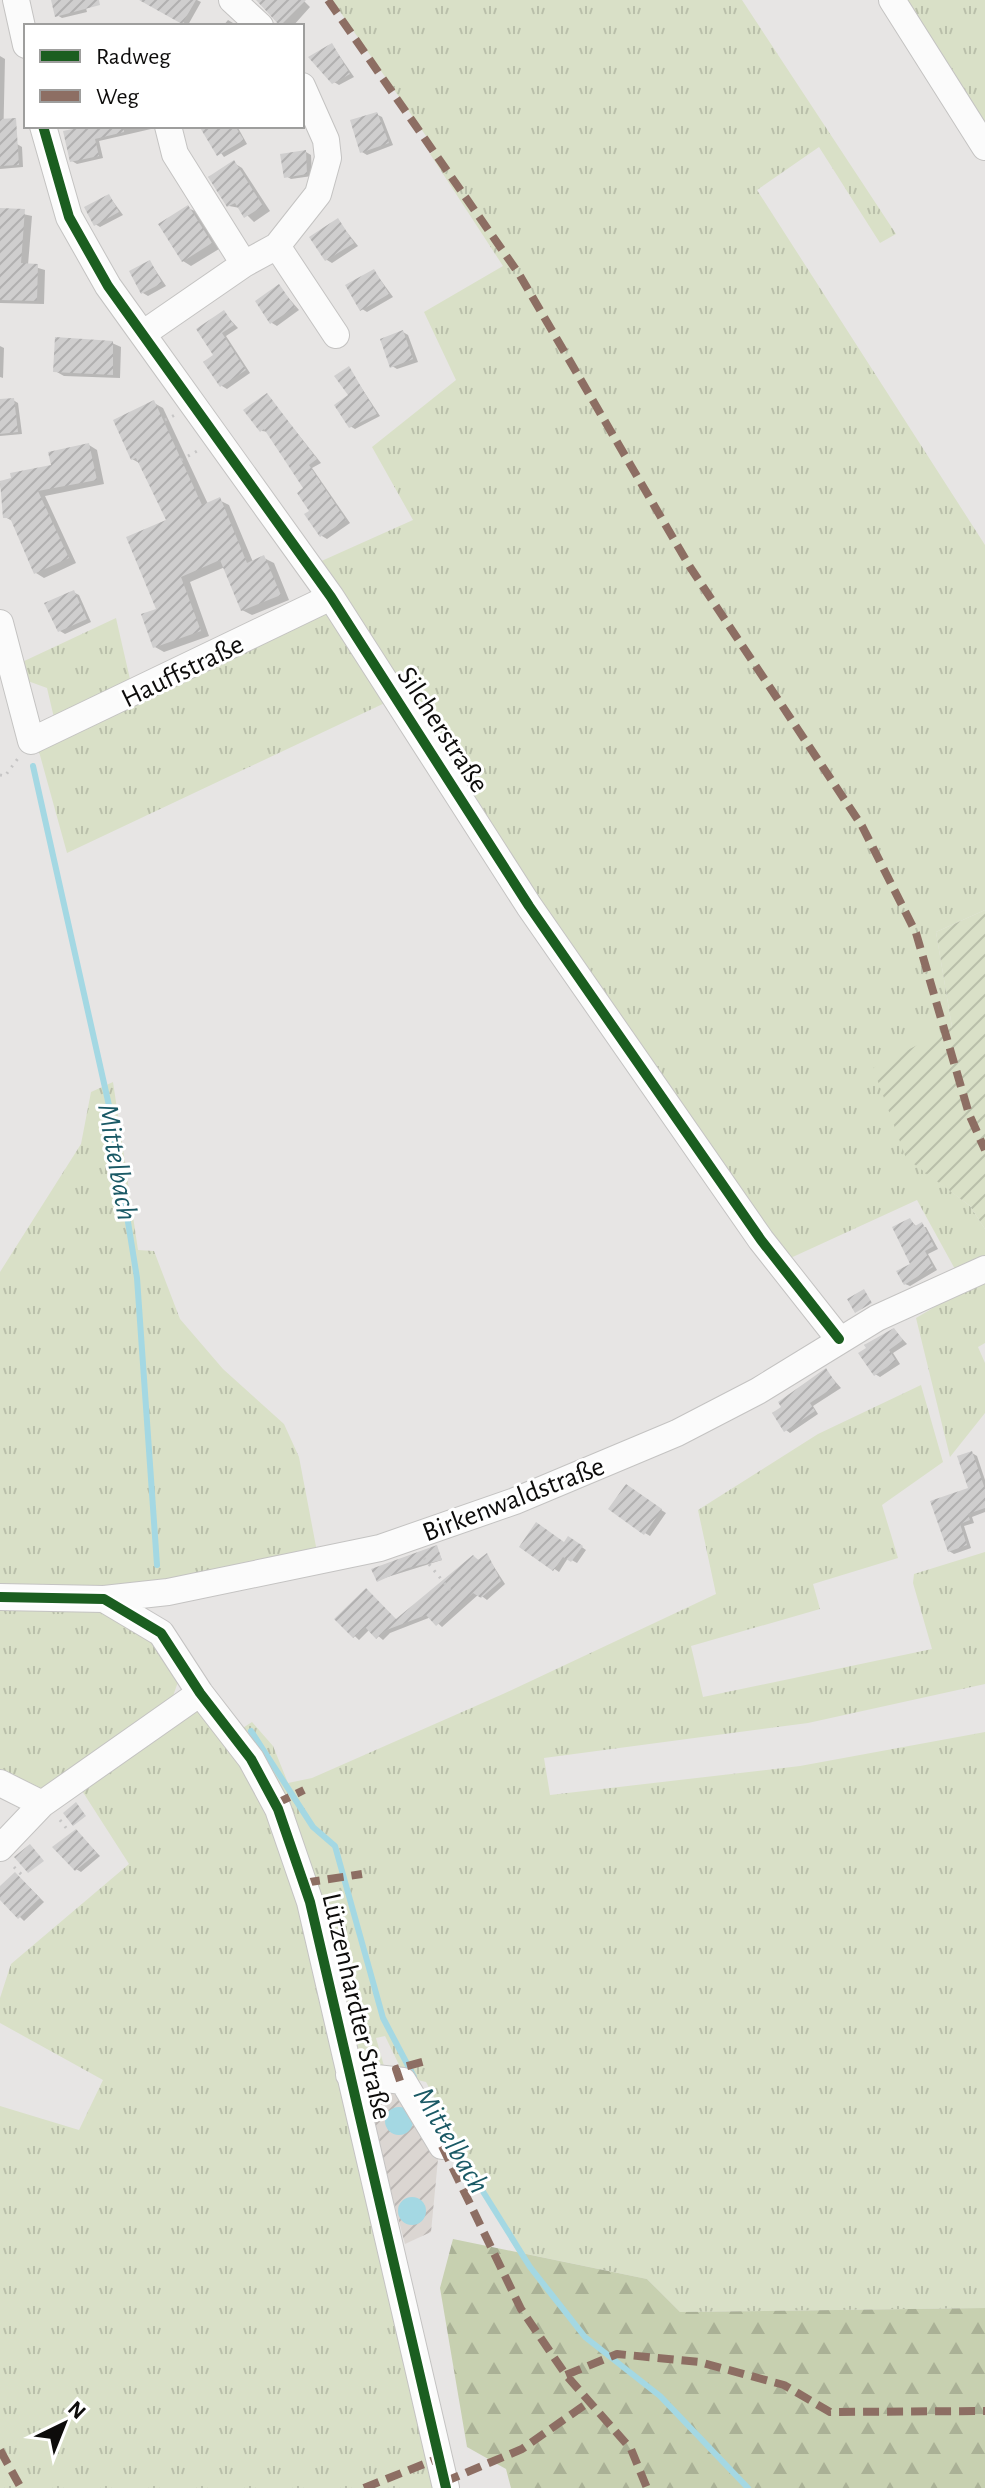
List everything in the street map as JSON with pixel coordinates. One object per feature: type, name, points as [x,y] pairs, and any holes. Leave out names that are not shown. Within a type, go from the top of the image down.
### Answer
[{"type":"street","points":[[16,0],[17,38]]},
{"type":"street","points":[[232,0],[258,24]]},
{"type":"street","points":[[892,0],[985,147]]},
{"type":"street","points":[[144,333],[244,264],[277,246],[318,194],[328,158],[319,119],[304,90]]},
{"type":"street","name":"Silcherstraße","points":[[43,128],[55,179],[82,245],[331,597],[529,906],[761,1240],[839,1339]]},
{"type":"street","points":[[168,128],[175,154],[244,264]]},
{"type":"street","points":[[277,246],[336,335]]},
{"type":"street","name":"Hauffstraße","points":[[31,741],[331,597]]},
{"type":"street","points":[[0,623],[31,741]]},
{"type":"street","name":"Birkenwaldstraße","points":[[0,1597],[104,1599],[168,1592],[278,1572],[380,1548],[515,1501],[677,1433],[758,1391],[877,1318],[984,1272]]},
{"type":"street","points":[[161,1633],[168,1592]]},
{"type":"street","name":"Lützenhardter Straße","points":[[104,1599],[161,1633],[200,1693],[251,1759],[289,1838],[310,1902],[446,2488]]},
{"type":"street","points":[[0,1848],[42,1804],[200,1693]]},
{"type":"street","points":[[0,1783],[42,1804]]},
{"type":"street","points":[[349,2075],[403,2081],[442,2146]]},
{"type":"path","points":[[0,775],[5,776],[31,741]]},
{"type":"path","points":[[416,1535],[426,1562],[450,1590]]},
{"type":"shaded area","points":[[362,2083],[408,2099],[438,2159],[431,2232],[405,2244]]},
{"type":"green space","points":[[332,0],[742,0],[896,234],[880,243],[819,147],[757,190],[985,545],[985,910],[936,932],[952,1027],[906,1157],[970,1206],[985,1229],[985,1256],[956,1271],[917,1200],[784,1261],[703,1148],[317,563],[413,520],[372,447],[456,380],[424,312],[503,266],[430,154],[435,149]]},
{"type":"green space","points":[[898,0],[985,0],[985,137]]},
{"type":"green space","points":[[327,609],[389,701],[67,853],[38,748]]},
{"type":"green space","points":[[116,618],[132,688],[55,722],[47,688],[25,680],[20,663]]},
{"type":"green space","points":[[985,910],[985,1229],[970,1206],[906,1158],[873,1068],[952,1027],[936,932]]},
{"type":"green space","points":[[113,1082],[138,1250],[154,1251],[180,1319],[223,1369],[284,1424],[299,1457],[318,1557],[98,1591],[0,1589],[0,1272],[81,1144],[91,1092]]},
{"type":"green space","points":[[985,1277],[985,1343],[978,1347],[985,1363],[985,1413],[950,1457],[916,1318]]},
{"type":"green space","points":[[921,1385],[943,1462],[882,1505],[898,1558],[813,1584],[820,1609],[691,1646],[703,1697],[932,1649],[913,1583],[914,1574],[985,1552],[985,1684],[808,1723],[544,1758],[550,1795],[800,1766],[985,1732],[985,2308],[680,2312],[647,2279],[517,2252],[426,2082],[405,2077],[385,2036],[376,2038],[386,2073],[353,2065],[238,1731],[252,1722],[273,1746],[288,1783],[312,1778],[503,1694],[716,1594],[698,1510],[818,1434]]},
{"type":"green space","points":[[0,1605],[111,1611],[153,1638],[180,1676],[171,1702],[38,1799],[0,1778]]},
{"type":"green space","points":[[196,1707],[209,1714],[282,1834],[439,2488],[0,2488],[0,2106],[79,2130],[103,2080],[0,2023],[0,1998],[11,1964],[129,1864],[79,1786]]},
{"type":"green space","points":[[453,2239],[647,2279],[680,2312],[985,2308],[985,2488],[511,2488],[506,2469],[467,2447],[440,2288]]},
{"type":"water","points":[[399,2107],[409,2111],[413,2121],[409,2131],[399,2135],[389,2131],[385,2121],[389,2111]]},
{"type":"water","points":[[412,2197],[422,2201],[426,2211],[422,2221],[412,2225],[402,2221],[398,2211],[402,2201]]},
{"type":"building","points":[[51,0],[99,0],[100,5],[55,17]]},
{"type":"building","points":[[139,0],[196,0],[182,24]]},
{"type":"building","points":[[256,0],[306,0],[282,24],[278,24]]},
{"type":"building","points":[[332,43],[350,74],[332,84],[308,57]]},
{"type":"building","points":[[377,112],[389,143],[360,153],[350,120]]},
{"type":"building","points":[[16,118],[19,165],[0,166],[0,119]]},
{"type":"building","points":[[124,128],[124,132],[95,139],[99,156],[70,162],[63,131]]},
{"type":"building","points":[[200,128],[236,128],[244,140],[217,156]]},
{"type":"building","points":[[306,150],[307,174],[284,178],[280,154]]},
{"type":"building","points":[[234,160],[263,206],[244,218],[235,203],[227,207],[208,177]]},
{"type":"building","points":[[109,194],[119,212],[94,226],[84,207]]},
{"type":"building","points":[[188,205],[212,243],[182,262],[158,224]]},
{"type":"building","points":[[0,208],[25,209],[21,263],[38,264],[37,301],[0,300]]},
{"type":"building","points":[[338,218],[354,243],[325,261],[309,237]]},
{"type":"building","points":[[150,260],[162,283],[141,294],[129,271]]},
{"type":"building","points":[[374,269],[389,294],[360,311],[345,285]]},
{"type":"building","points":[[279,284],[295,307],[270,324],[255,301]]},
{"type":"building","points":[[224,310],[234,325],[222,333],[246,370],[220,387],[203,362],[213,355],[196,329]]},
{"type":"building","points":[[403,330],[413,359],[390,368],[380,339]]},
{"type":"building","points":[[55,337],[113,341],[113,375],[53,372]]},
{"type":"building","points":[[349,366],[377,414],[349,428],[334,405],[348,395],[334,376]]},
{"type":"building","points":[[267,393],[317,459],[309,465],[346,520],[320,537],[304,514],[309,511],[297,493],[303,488],[264,429],[260,432],[243,410]]},
{"type":"building","points":[[14,398],[18,432],[0,434],[0,399]]},
{"type":"building","points":[[154,400],[202,505],[220,497],[247,563],[264,555],[281,595],[241,611],[220,560],[181,577],[201,631],[153,648],[141,614],[156,609],[126,537],[166,520],[136,458],[131,460],[113,420]]},
{"type":"building","points":[[89,443],[97,480],[38,491],[69,558],[34,574],[10,518],[3,518],[0,481],[11,478],[10,473],[51,465],[48,452]]},
{"type":"building","points":[[74,590],[87,619],[58,632],[44,603]]},
{"type":"building","points":[[910,1218],[915,1226],[922,1222],[934,1246],[925,1251],[933,1267],[904,1285],[896,1271],[910,1264],[892,1227]]},
{"type":"building","points":[[864,1289],[872,1303],[855,1313],[847,1299]]},
{"type":"building","points":[[894,1328],[903,1340],[889,1350],[896,1361],[874,1376],[858,1353],[866,1348],[864,1345]]},
{"type":"building","points":[[826,1368],[837,1385],[810,1403],[815,1411],[784,1432],[772,1413],[781,1407],[778,1402]]},
{"type":"building","points":[[972,1451],[985,1489],[985,1508],[968,1514],[970,1520],[960,1524],[967,1545],[948,1552],[930,1501],[968,1488],[957,1456]]},
{"type":"building","points":[[626,1484],[662,1509],[644,1535],[608,1509]]},
{"type":"building","points":[[536,1522],[564,1542],[568,1536],[583,1546],[571,1562],[563,1557],[553,1571],[519,1547]]},
{"type":"building","points":[[437,1545],[442,1560],[408,1568],[377,1582],[371,1569]]},
{"type":"building","points":[[487,1553],[501,1581],[481,1598],[473,1593],[436,1626],[426,1615],[384,1631],[376,1639],[365,1627],[353,1638],[334,1619],[366,1588],[396,1619],[473,1555],[478,1560]]},
{"type":"building","points":[[76,1802],[86,1816],[73,1826],[63,1813]]},
{"type":"building","points":[[76,1829],[97,1853],[75,1871],[52,1847]]},
{"type":"building","points":[[30,1844],[44,1861],[28,1873],[14,1857]]},
{"type":"building","points":[[15,1872],[40,1898],[18,1919],[0,1900],[0,1886]]},
{"type":"waterway","name":"Mittelbach","points":[[33,766],[110,1110],[137,1278],[157,1565]]},
{"type":"waterway","name":"Mittelbach","points":[[251,1731],[313,1827],[335,1846],[383,2018],[414,2077]]},
{"type":"waterway","name":"Mittelbach","points":[[452,2142],[530,2267],[585,2337],[660,2396],[748,2488]]},
{"type":"marked path","points":[[328,0],[519,274],[690,567],[862,826],[916,933],[969,1114],[985,1150]]},
{"type":"marked path","points":[[275,1804],[304,1790]]},
{"type":"marked path","points":[[304,1883],[362,1874]]},
{"type":"marked path","points":[[400,2081],[396,2069],[426,2061]]},
{"type":"marked path","points":[[442,2146],[521,2309],[566,2375],[631,2449],[647,2488]]},
{"type":"marked path","points":[[566,2375],[617,2354],[699,2362],[784,2385],[830,2412],[985,2411]]},
{"type":"marked path","points":[[444,2482],[522,2449],[589,2402]]},
{"type":"marked path","points":[[0,2450],[21,2488]]},
{"type":"marked path","points":[[364,2488],[439,2458]]},
{"type":"cycle path","points":[[44,128],[69,217],[108,286],[331,597],[529,906],[761,1240],[839,1339]]},
{"type":"cycle path","points":[[0,1597],[104,1599],[161,1633],[200,1693],[251,1759],[278,1809],[310,1902],[446,2488]]}]
